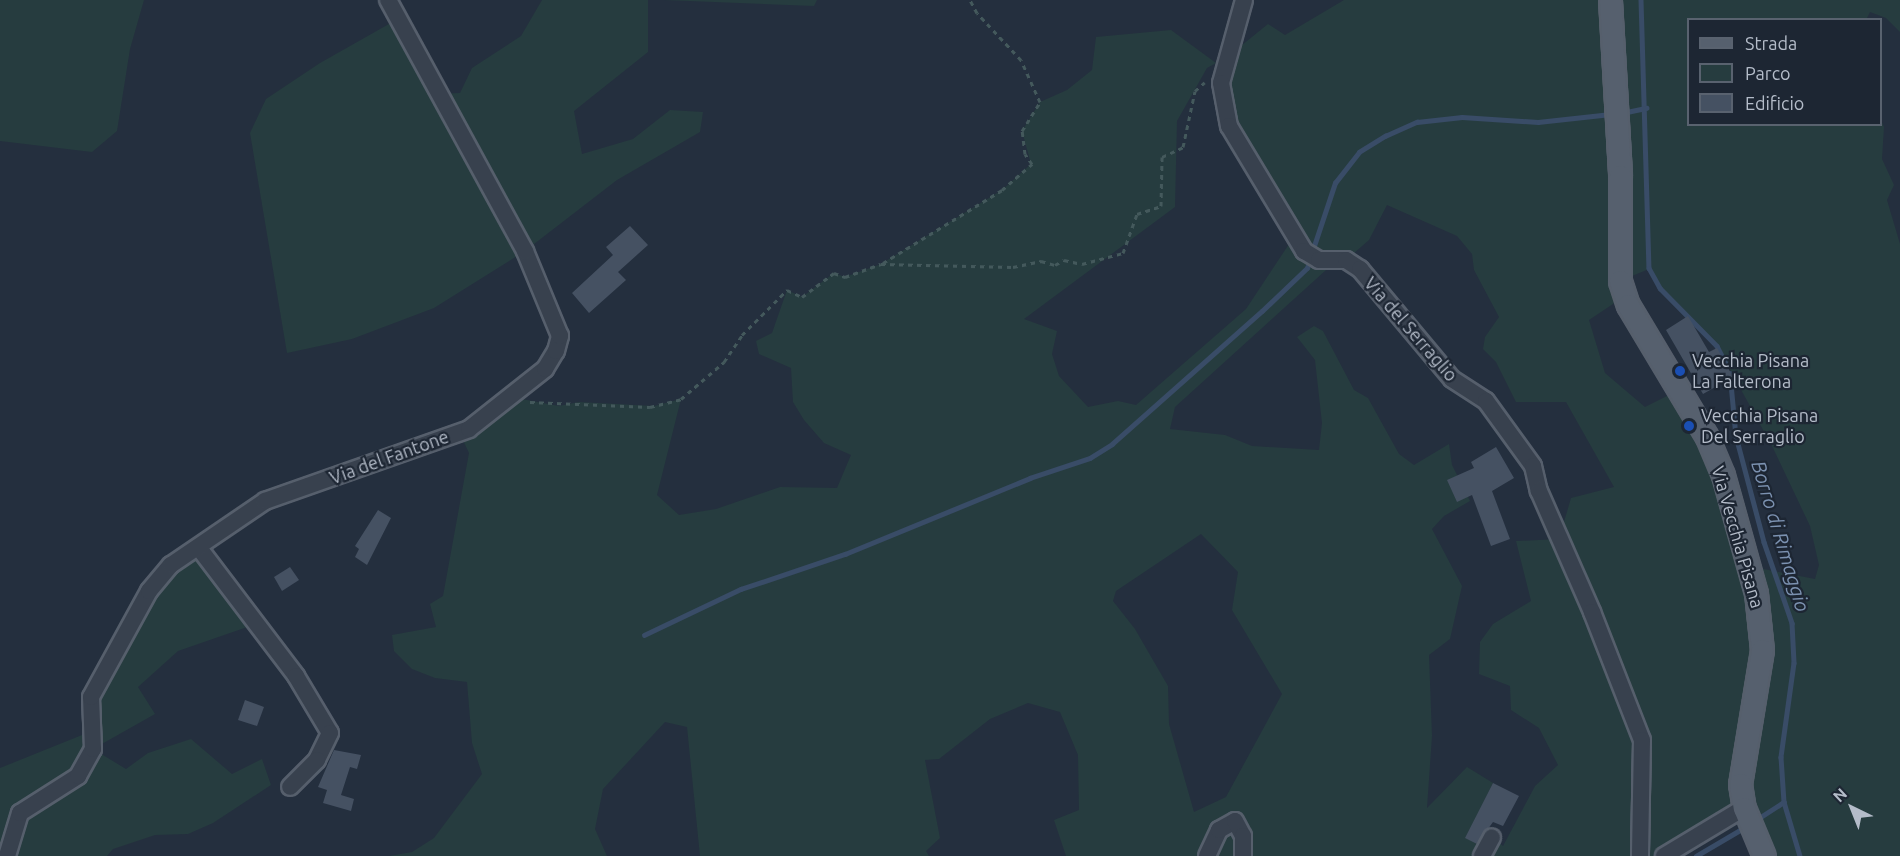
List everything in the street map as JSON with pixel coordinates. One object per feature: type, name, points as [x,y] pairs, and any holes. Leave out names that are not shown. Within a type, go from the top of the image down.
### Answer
[{"type":"main road","name":"Via Vecchia Pisana","points":[[1610,0],[1620,176],[1620,281],[1628,305],[1707,437],[1723,475],[1762,621],[1762,650],[1743,758],[1744,808],[1764,856]]},
{"type":"street","name":"Via del Fantone","points":[[7,856],[20,813],[78,776],[93,749],[91,697],[149,591],[171,565],[265,501],[469,429],[545,369],[560,336],[525,251],[388,0]]},
{"type":"street","name":"Via del Serraglio","points":[[1244,0],[1221,83],[1229,126],[1304,251],[1319,260],[1346,260],[1360,269],[1452,380],[1486,401],[1533,466],[1539,491],[1592,612],[1642,740],[1640,856]]},
{"type":"street","points":[[199,548],[296,676],[330,733],[317,760],[290,787]]},
{"type":"street","points":[[1664,856],[1744,808]]},
{"type":"street","points":[[1207,856],[1219,830],[1235,821],[1243,836],[1243,856]]},
{"type":"street","points":[[1482,856],[1492,837]]},
{"type":"path","points":[[511,397],[559,406],[579,402],[651,407],[681,399],[718,369],[742,335],[787,290],[802,297],[834,273],[845,277],[881,264],[1002,190],[1032,164],[1025,154],[1022,131],[1040,102],[1021,60],[977,13],[970,0]]},
{"type":"path","points":[[881,264],[1013,267],[1041,261],[1055,265],[1064,260],[1082,264],[1123,253],[1137,214],[1161,206],[1162,157],[1183,147],[1195,91],[1215,76],[1221,83]]},
{"type":"green space","points":[[0,0],[144,0],[130,49],[117,131],[92,152],[0,141]]},
{"type":"green space","points":[[542,0],[648,0],[648,52],[574,111],[582,154],[633,139],[670,110],[703,112],[700,132],[617,180],[525,251],[434,308],[352,339],[287,353],[250,133],[266,99],[320,63],[396,20],[437,94],[460,93],[472,68],[521,36]]},
{"type":"green space","points":[[664,0],[817,0],[814,6]]},
{"type":"green space","points":[[1344,0],[1900,0],[1900,32],[1886,18],[1870,12],[1867,18],[1687,18],[1687,126],[1882,126],[1882,122],[1884,127],[1882,159],[1894,185],[1887,200],[1900,244],[1900,856],[1764,856],[1743,808],[1664,856],[1066,856],[1054,820],[1079,810],[1078,755],[1060,712],[1028,703],[990,719],[939,759],[925,760],[940,838],[926,851],[929,856],[700,856],[687,727],[665,722],[603,789],[595,829],[607,856],[389,856],[412,852],[434,838],[482,774],[472,743],[467,682],[435,678],[412,669],[394,651],[392,635],[436,627],[430,604],[443,596],[469,453],[459,432],[511,397],[559,406],[579,402],[654,406],[681,399],[657,495],[679,515],[716,509],[780,487],[837,488],[851,455],[824,443],[804,420],[793,402],[791,368],[759,354],[756,341],[772,333],[787,290],[802,297],[834,273],[845,277],[881,264],[1002,190],[1031,164],[1022,131],[1040,102],[1067,90],[1092,70],[1096,37],[1171,30],[1216,63],[1207,68],[1177,121],[1175,207],[1024,319],[1057,331],[1052,354],[1059,376],[1088,407],[1118,401],[1136,405],[1246,309],[1293,238],[1229,126],[1226,58],[1268,24],[1285,35]],"holes":[[[1387,205],[1457,236],[1472,254],[1474,270],[1499,317],[1485,337],[1483,349],[1496,362],[1516,402],[1566,402],[1614,487],[1571,498],[1559,539],[1516,541],[1531,601],[1493,624],[1480,642],[1479,674],[1510,686],[1511,710],[1539,728],[1558,765],[1535,786],[1503,846],[1492,837],[1481,846],[1466,838],[1493,783],[1467,767],[1427,808],[1432,736],[1429,655],[1450,639],[1462,586],[1432,529],[1444,516],[1470,501],[1452,465],[1449,444],[1414,465],[1399,454],[1368,398],[1354,390],[1323,331],[1314,326],[1297,337],[1315,360],[1322,423],[1319,450],[1252,446],[1225,435],[1170,429],[1175,407],[1336,261],[1346,260],[1369,240]],[[1649,269],[1660,288],[1717,346],[1773,448],[1810,526],[1819,565],[1815,579],[1748,566],[1679,390],[1645,407],[1605,373],[1589,320],[1625,296],[1620,281]],[[1201,534],[1238,572],[1232,610],[1282,694],[1226,797],[1194,812],[1169,724],[1168,686],[1135,629],[1113,601],[1116,591]]]},
{"type":"green space","points":[[199,548],[259,623],[178,651],[138,687],[155,714],[93,749],[126,769],[148,753],[191,739],[232,774],[262,759],[271,785],[213,823],[188,834],[155,835],[113,849],[107,856],[0,856],[0,768],[92,731],[91,697],[149,591]]},
{"type":"building","points":[[630,226],[648,245],[618,272],[626,280],[589,313],[572,293],[613,255],[606,247]]},
{"type":"building","points":[[1688,316],[1709,352],[1717,348],[1733,377],[1703,394],[1666,330]]},
{"type":"building","points":[[1496,447],[1514,478],[1492,491],[1510,539],[1491,546],[1472,495],[1457,502],[1447,480],[1474,468],[1471,462]]},
{"type":"building","points":[[378,510],[391,518],[367,565],[355,557],[359,549],[355,546]]},
{"type":"building","points":[[290,567],[299,580],[282,591],[274,577]]},
{"type":"building","points":[[245,700],[264,707],[257,726],[238,720]]},
{"type":"building","points":[[334,750],[361,755],[357,769],[350,767],[341,795],[354,799],[351,811],[323,803],[327,790],[318,787]]},
{"type":"building","points":[[1493,783],[1519,796],[1503,826],[1493,822],[1477,844],[1465,838]]},
{"type":"waterway","name":"Borro di Rimaggio","points":[[1641,0],[1649,268],[1660,288],[1717,346],[1727,366]]},
{"type":"waterway","points":[[1622,113],[1646,108]]},
{"type":"waterway","points":[[1312,252],[1335,183],[1359,152],[1385,136],[1417,122],[1462,117],[1538,122],[1611,114]]},
{"type":"waterway","points":[[644,635],[741,589],[845,554],[1030,478],[1090,458],[1112,444],[1262,311],[1307,268],[1310,260]]},
{"type":"waterway","name":"Borro di Rimaggio","points":[[1730,373],[1736,436],[1764,542],[1792,623],[1794,663],[1781,757],[1784,802],[1800,856]]},
{"type":"waterway","points":[[1756,820],[1784,802]]},
{"type":"waterway","points":[[1696,856],[1747,826]]},
{"type":"place","name":"Vecchia Pisana La Falterona","points":[[1680,371]]},
{"type":"place","name":"Vecchia Pisana Del Serraglio","points":[[1689,426]]}]
